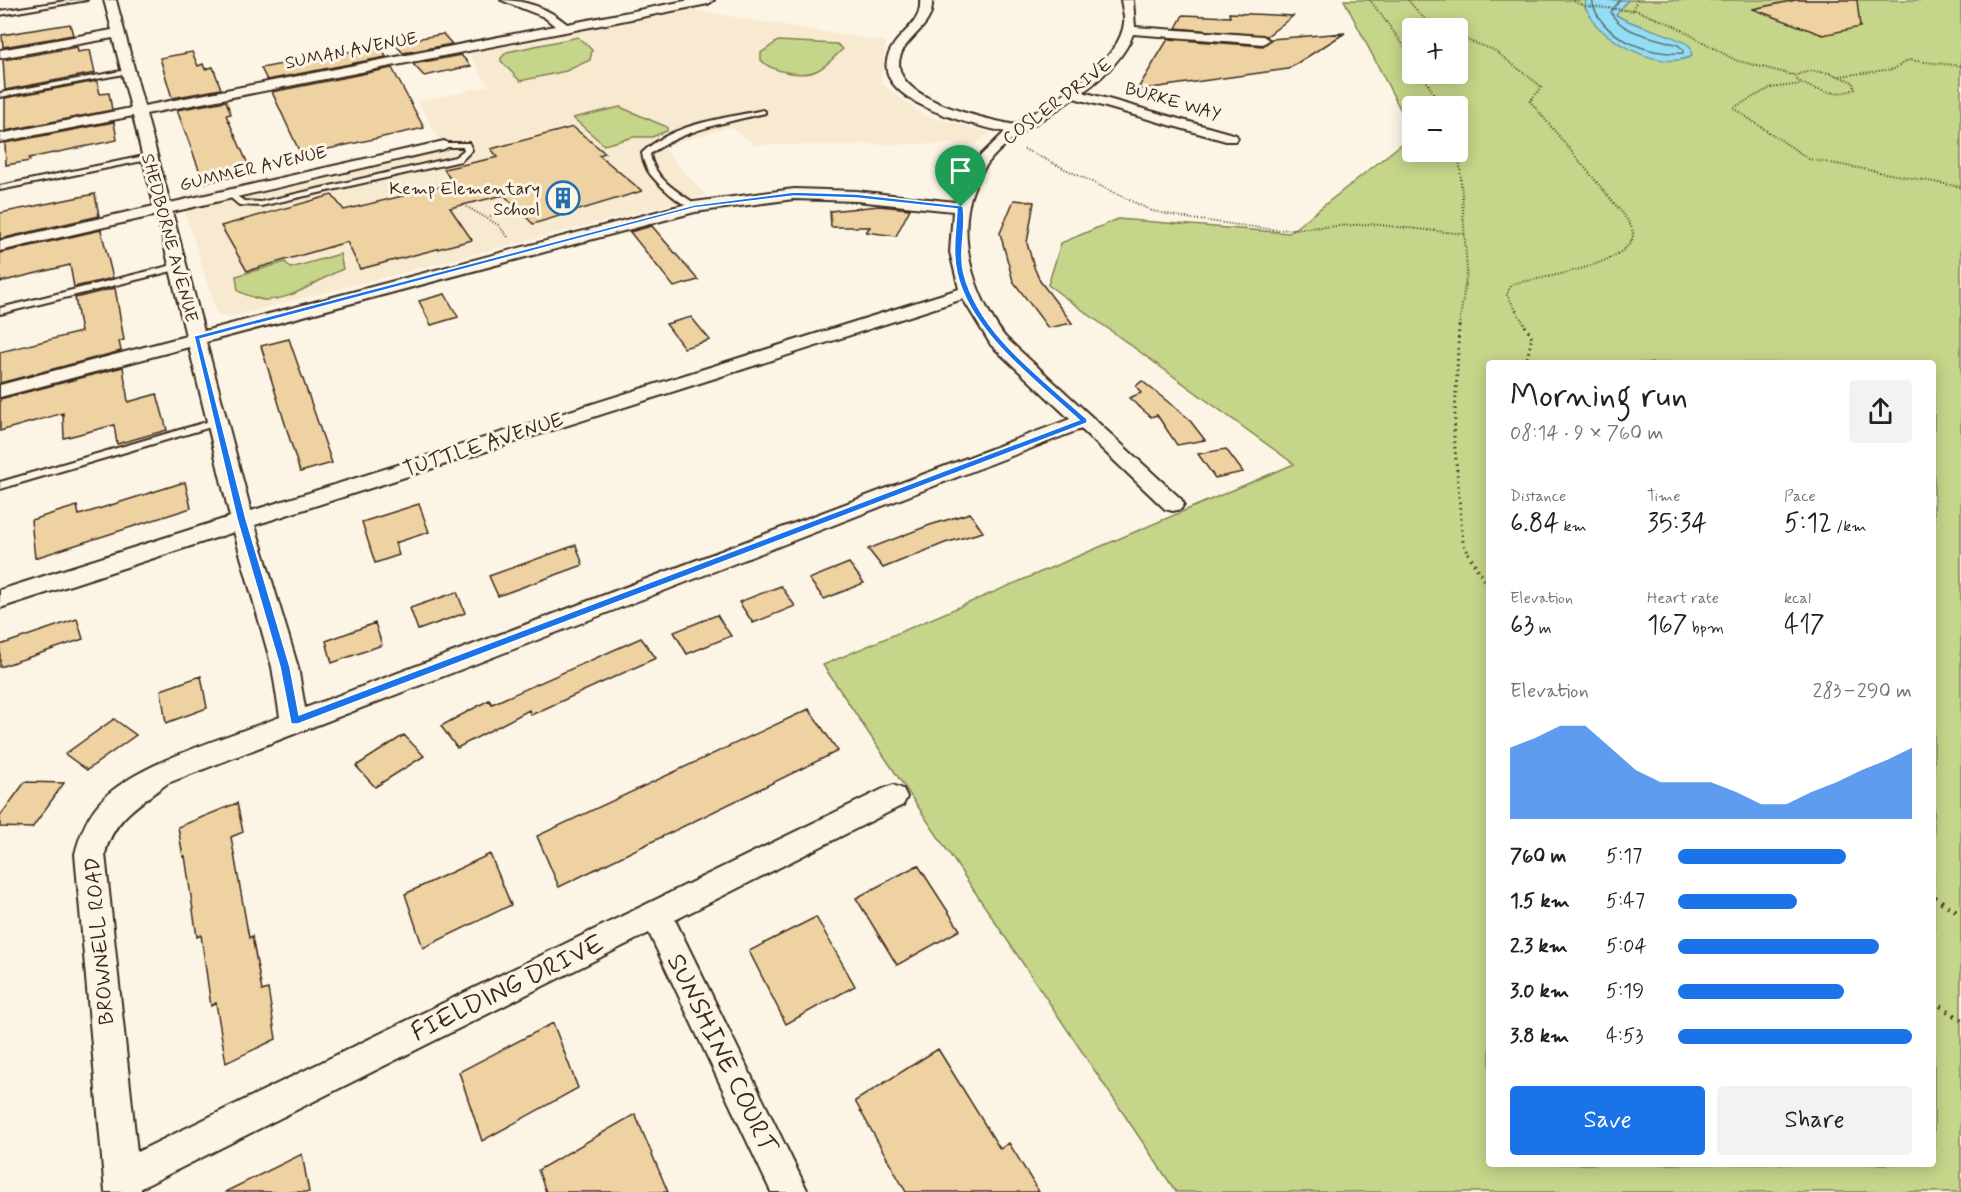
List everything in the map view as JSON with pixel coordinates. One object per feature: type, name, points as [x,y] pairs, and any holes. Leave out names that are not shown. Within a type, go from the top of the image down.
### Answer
[{"type":"street","name":"SHEDBORNE AVENUE","points":[[110,0],[242,519],[285,667],[294,721]]},
{"type":"street","points":[[507,0],[548,15],[565,28]]},
{"type":"street","name":"SUMAN AVENUE","points":[[0,138],[708,0]]},
{"type":"street","points":[[926,0],[927,10],[924,18],[895,53],[892,64],[899,82],[913,95],[934,107],[973,121],[1016,130]]},
{"type":"street","points":[[1127,0],[1131,13],[1130,30],[1263,39]]},
{"type":"street","name":"COSLER DRIVE","points":[[1130,30],[1125,44],[1107,67],[1016,130],[981,163],[968,187],[961,207],[958,255],[967,292],[981,318],[998,340],[1173,504]]},
{"type":"street","points":[[0,54],[118,33]]},
{"type":"street","name":"BURKE WAY","points":[[1070,93],[1231,138]]},
{"type":"street","name":"GUMMER AVENUE","points":[[0,246],[444,145]]},
{"type":"street","points":[[0,391],[694,207],[768,196],[815,194],[961,207]]},
{"type":"street","name":"TUTTLE AVENUE","points":[[0,599],[242,519],[928,302],[967,292]]},
{"type":"street","name":"BROWNELL ROAD","points":[[122,1185],[90,854],[95,833],[112,808],[158,775],[294,721],[1084,421]]},
{"type":"street","name":"FIELDING DRIVE","points":[[122,1185],[656,914],[893,797]]},
{"type":"street","name":"SUNSHINE COURT","points":[[656,914],[790,1192]]},
{"type":"lane","points":[[0,13],[84,0]]},
{"type":"lane","points":[[0,95],[128,72]]},
{"type":"lane","points":[[694,207],[654,176],[646,162],[646,153],[662,140],[690,130],[763,112]]},
{"type":"lane","points":[[229,193],[242,203],[261,204],[458,159],[468,150],[466,146],[458,144],[444,145]]},
{"type":"lane","points":[[0,188],[149,157]]},
{"type":"lane","points":[[0,311],[177,267]]},
{"type":"lane","points":[[0,486],[218,422]]},
{"type":"path","points":[[1370,0],[1402,43]]},
{"type":"path","points":[[1408,0],[1423,18]]},
{"type":"path","points":[[1571,0],[1585,6],[1638,11]]},
{"type":"path","points":[[1637,0],[1633,9],[1673,25],[1735,60],[1797,76],[1811,72],[1840,76],[1894,69],[1908,60],[1961,66]]},
{"type":"path","points":[[1468,39],[1485,43],[1497,49],[1542,87],[1530,101],[1623,214],[1633,231],[1632,241],[1619,254],[1604,261],[1511,284],[1507,295],[1532,337],[1527,360]]},
{"type":"path","points":[[1797,76],[1802,84]]},
{"type":"path","points":[[1840,76],[1853,82],[1855,89],[1846,93],[1828,92],[1802,84],[1770,88],[1733,108],[1809,159],[1961,187]]},
{"type":"path","points":[[1000,143],[1029,151],[1152,211],[1191,219],[1277,230],[1370,224],[1465,234]]},
{"type":"path","points":[[1460,162],[1467,270],[1457,339],[1454,437],[1463,543],[1486,583]]},
{"type":"path","points":[[464,205],[473,212],[490,217],[503,229],[518,252]]},
{"type":"path","points":[[490,217],[518,209]]},
{"type":"path","points":[[1936,898],[1961,914]]},
{"type":"path","points":[[1936,1002],[1961,1020]]},
{"type":"shaded area","points":[[687,9],[886,42],[881,83],[923,115],[992,133],[975,144],[755,145],[730,127],[662,147],[706,195],[233,316],[217,315],[180,196],[439,140],[418,102],[488,86],[468,52]]},
{"type":"green space","points":[[1344,0],[1961,0],[1961,1192],[1176,1192],[823,665],[1294,464],[1048,285],[1061,243],[1118,219],[1289,233],[1402,144],[1402,162],[1468,162],[1468,96],[1402,96],[1402,113]]},
{"type":"green space","points":[[578,37],[592,50],[590,60],[566,71],[520,81],[501,61],[507,52]]},
{"type":"green space","points":[[778,41],[837,44],[843,49],[818,70],[796,74],[772,68],[761,60],[761,53]]},
{"type":"green space","points":[[620,107],[667,127],[667,131],[652,137],[634,137],[604,145],[573,118]]},
{"type":"green space","points":[[340,254],[343,269],[286,297],[262,300],[238,291],[236,276],[285,262],[291,268]]},
{"type":"water","points":[[1586,0],[1628,0],[1616,15],[1681,41],[1690,46],[1692,56],[1681,60],[1655,59],[1630,49],[1607,35],[1596,25],[1585,8]]},
{"type":"building","points":[[1796,0],[1857,0],[1860,27],[1823,35],[1753,9]]},
{"type":"building","points":[[1229,13],[1293,16],[1267,36],[1176,28],[1183,15],[1230,17]]},
{"type":"building","points":[[70,24],[73,35],[3,47],[2,35]]},
{"type":"building","points":[[1345,33],[1288,69],[1137,90],[1168,39],[1263,46],[1271,39]]},
{"type":"building","points":[[443,34],[452,44],[403,53],[394,43]]},
{"type":"building","points":[[380,46],[386,57],[267,80],[261,68]]},
{"type":"building","points":[[77,47],[78,52],[90,50],[95,73],[5,90],[3,60]]},
{"type":"building","points":[[192,52],[198,66],[203,64],[205,69],[213,67],[221,89],[172,98],[160,58]]},
{"type":"building","points":[[461,55],[471,66],[424,76],[413,64]]},
{"type":"building","points":[[392,68],[424,128],[301,155],[272,92]]},
{"type":"building","points":[[97,81],[100,94],[109,93],[112,110],[5,131],[5,98]]},
{"type":"building","points":[[226,101],[231,114],[226,115],[252,173],[204,183],[177,110]]},
{"type":"building","points":[[114,122],[117,140],[6,165],[5,143]]},
{"type":"building","name":"Kemp Elementary School","points":[[573,127],[605,153],[599,155],[642,191],[533,224],[504,195],[450,208],[472,240],[360,269],[347,242],[247,271],[221,226],[332,195],[344,210],[453,184],[444,169],[498,157],[491,149]]},
{"type":"building","points":[[95,194],[99,216],[0,239],[0,213]]},
{"type":"building","points":[[1014,200],[1034,202],[1027,243],[1034,267],[1040,281],[1072,323],[1048,328],[1013,281],[1000,233]]},
{"type":"building","points":[[879,206],[910,209],[896,236],[866,232],[870,227],[831,227],[830,211]]},
{"type":"building","points":[[652,226],[698,280],[674,287],[630,232]]},
{"type":"building","points":[[101,230],[113,278],[74,287],[70,265],[0,282],[0,253]]},
{"type":"building","points":[[115,288],[124,340],[119,341],[121,351],[0,383],[0,352],[81,332],[75,298]]},
{"type":"building","points":[[445,294],[458,317],[431,325],[419,301]]},
{"type":"building","points":[[691,317],[710,340],[684,348],[666,324]]},
{"type":"building","points":[[289,339],[332,463],[300,472],[261,346]]},
{"type":"building","points":[[123,367],[128,402],[157,394],[167,430],[117,444],[114,425],[64,438],[63,413],[0,431],[0,399]]},
{"type":"building","points":[[1142,381],[1188,418],[1205,440],[1177,445],[1157,415],[1151,417],[1129,398],[1141,393],[1136,386]]},
{"type":"building","points":[[1226,449],[1243,472],[1215,478],[1198,454]]},
{"type":"building","points":[[185,482],[191,508],[35,558],[31,520],[77,506],[79,515]]},
{"type":"building","points":[[419,504],[429,532],[395,543],[399,555],[375,563],[362,522]]},
{"type":"building","points":[[970,513],[983,532],[945,543],[883,568],[868,549],[930,525]]},
{"type":"building","points":[[576,545],[583,565],[498,596],[489,576]]},
{"type":"building","points":[[849,563],[864,583],[824,599],[809,579]]},
{"type":"building","points":[[781,586],[795,606],[753,623],[739,602]]},
{"type":"building","points":[[457,592],[465,613],[418,630],[410,608]]},
{"type":"building","points":[[717,615],[731,636],[687,654],[674,632]]},
{"type":"building","points":[[77,619],[83,639],[0,667],[0,645]]},
{"type":"building","points":[[375,623],[382,645],[332,663],[326,641]]},
{"type":"building","points":[[641,638],[656,658],[531,715],[529,710],[457,748],[441,726],[489,700],[492,704]]},
{"type":"building","points":[[201,676],[207,708],[166,723],[161,690]]},
{"type":"building","points":[[809,709],[838,751],[559,887],[537,836]]},
{"type":"building","points":[[114,719],[136,735],[87,770],[65,754]]},
{"type":"building","points":[[404,735],[424,756],[375,787],[356,766]]},
{"type":"building","points":[[25,782],[64,783],[32,828],[0,827],[0,816]]},
{"type":"building","points":[[237,803],[243,832],[231,837],[249,938],[252,936],[262,991],[268,989],[276,1039],[226,1063],[216,1003],[211,1006],[201,935],[197,937],[185,856],[183,857],[178,827]]},
{"type":"building","points":[[490,854],[511,905],[423,948],[405,894]]},
{"type":"building","points":[[918,865],[960,930],[897,965],[856,898]]},
{"type":"building","points":[[816,917],[855,986],[786,1024],[749,951]]},
{"type":"building","points":[[553,1023],[578,1088],[482,1141],[459,1072]]},
{"type":"building","points":[[938,1049],[1000,1149],[1009,1143],[1039,1192],[906,1192],[855,1101]]},
{"type":"building","points":[[635,1114],[668,1192],[546,1192],[538,1170]]},
{"type":"building","points":[[302,1154],[309,1192],[225,1192]]},
{"type":"place","name":"Kemp Elementary School","points":[[563,198]]},
{"type":"route","points":[[794,194],[856,196],[961,207],[958,255],[961,276],[981,318],[1017,360],[1084,421],[294,721],[285,667],[242,519],[196,338],[662,214],[734,200],[794,194]]}]
